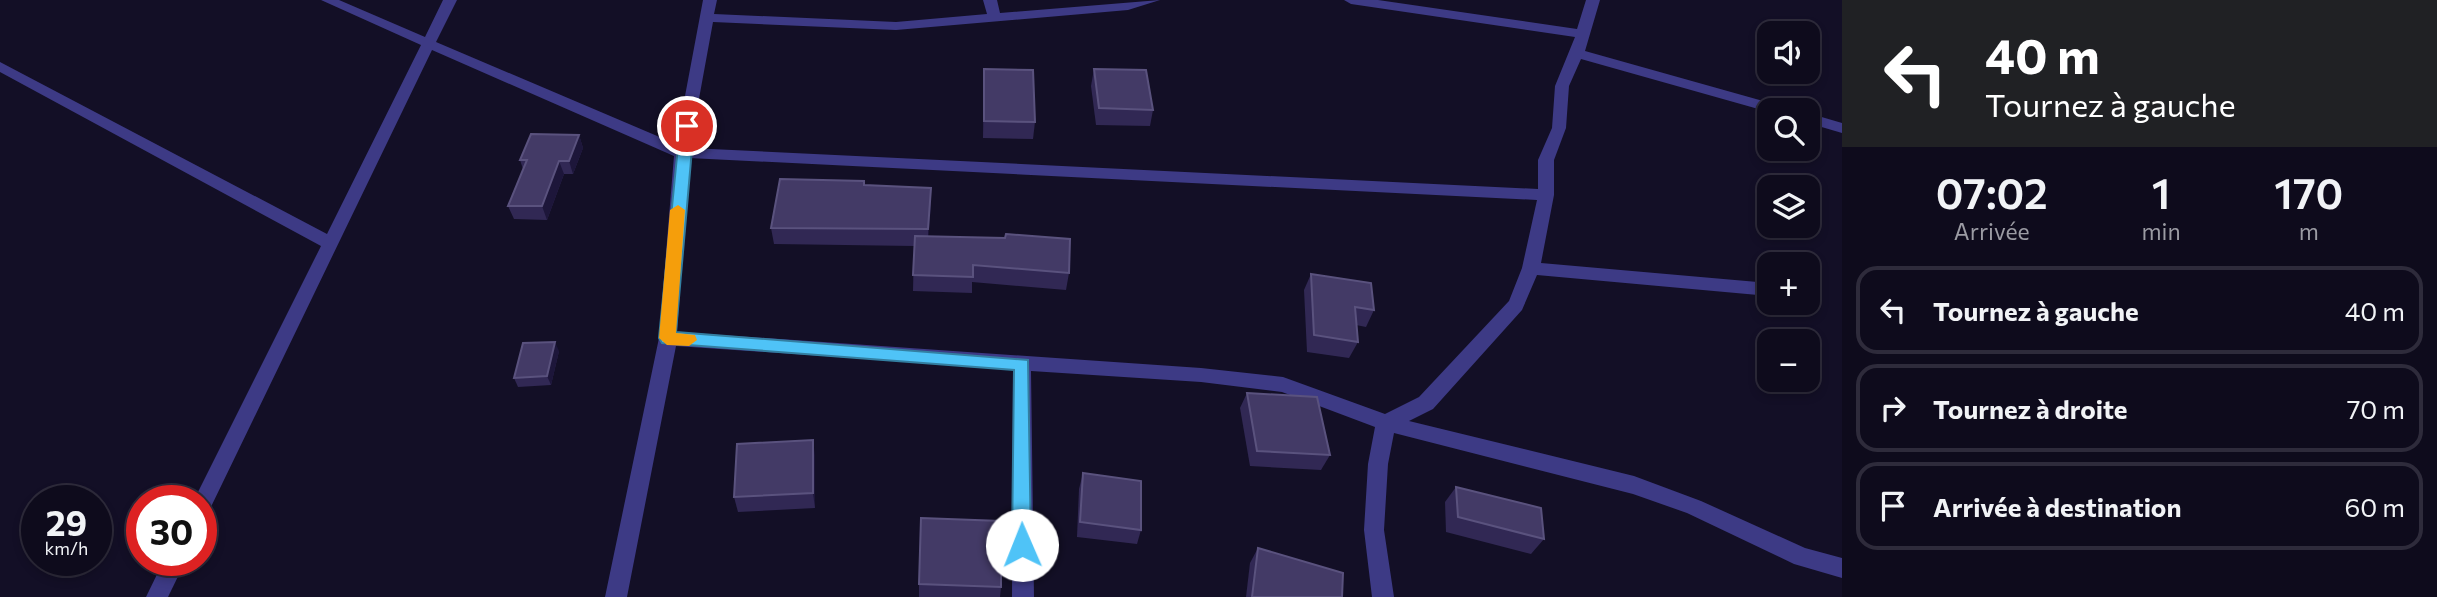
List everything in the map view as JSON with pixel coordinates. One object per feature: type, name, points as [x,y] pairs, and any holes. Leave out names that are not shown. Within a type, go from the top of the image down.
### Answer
[{"type":"street","points":[[328,0],[682,153],[1546,195]]},
{"type":"street","points":[[212,485],[450,0]]},
{"type":"street","points":[[616,597],[667,338],[682,153],[710,0]]},
{"type":"street","points":[[990,0],[994,18]]},
{"type":"street","points":[[706,18],[896,26],[1128,6],[1153,0]]},
{"type":"street","points":[[1351,0],[1582,34]]},
{"type":"street","points":[[1386,423],[1426,402],[1516,305],[1531,268],[1546,195],[1546,160],[1559,128],[1562,86],[1577,54],[1593,0]]},
{"type":"street","points":[[1577,54],[1757,104]]},
{"type":"street","points":[[0,66],[330,243]]},
{"type":"street","points":[[1820,122],[1842,128]]},
{"type":"street","points":[[1531,268],[1757,289]]},
{"type":"street","points":[[667,338],[1201,375],[1283,385],[1386,423],[1634,485],[1694,508],[1802,557],[1842,568]]},
{"type":"street","points":[[1022,364],[1023,597]]},
{"type":"street","points":[[1383,597],[1374,530],[1378,464],[1386,423]]},
{"type":"street","points":[[157,597],[167,576]]},
{"type":"building","points":[[984,69],[1033,70],[1035,122],[984,121]]},
{"type":"building","points":[[1094,69],[1146,70],[1153,110],[1099,108]]},
{"type":"building","points":[[531,134],[579,135],[569,161],[559,161],[542,206],[508,206],[527,160],[520,160]]},
{"type":"building","points":[[780,179],[864,181],[864,185],[931,188],[928,229],[771,228]]},
{"type":"building","points":[[1006,234],[1070,239],[1069,273],[973,265],[973,277],[913,275],[915,236],[1005,238]]},
{"type":"building","points":[[1311,274],[1371,283],[1374,310],[1355,307],[1358,342],[1314,335]]},
{"type":"building","points":[[555,342],[547,376],[514,378],[523,343]]},
{"type":"building","points":[[1247,393],[1317,397],[1330,455],[1257,451]]},
{"type":"building","points":[[813,440],[813,493],[734,497],[737,444]]},
{"type":"building","points":[[1083,473],[1141,481],[1141,530],[1080,522]]},
{"type":"building","points":[[1456,487],[1541,508],[1544,539],[1458,517]]},
{"type":"building","points":[[921,518],[1001,521],[1001,587],[919,584]]},
{"type":"building","points":[[1258,548],[1343,573],[1342,597],[1252,597]]},
{"type":"slow traffic","points":[[678,210],[667,338],[689,340]]},
{"type":"route","points":[[687,126],[682,153],[667,338],[1022,364],[1022,545]]}]
